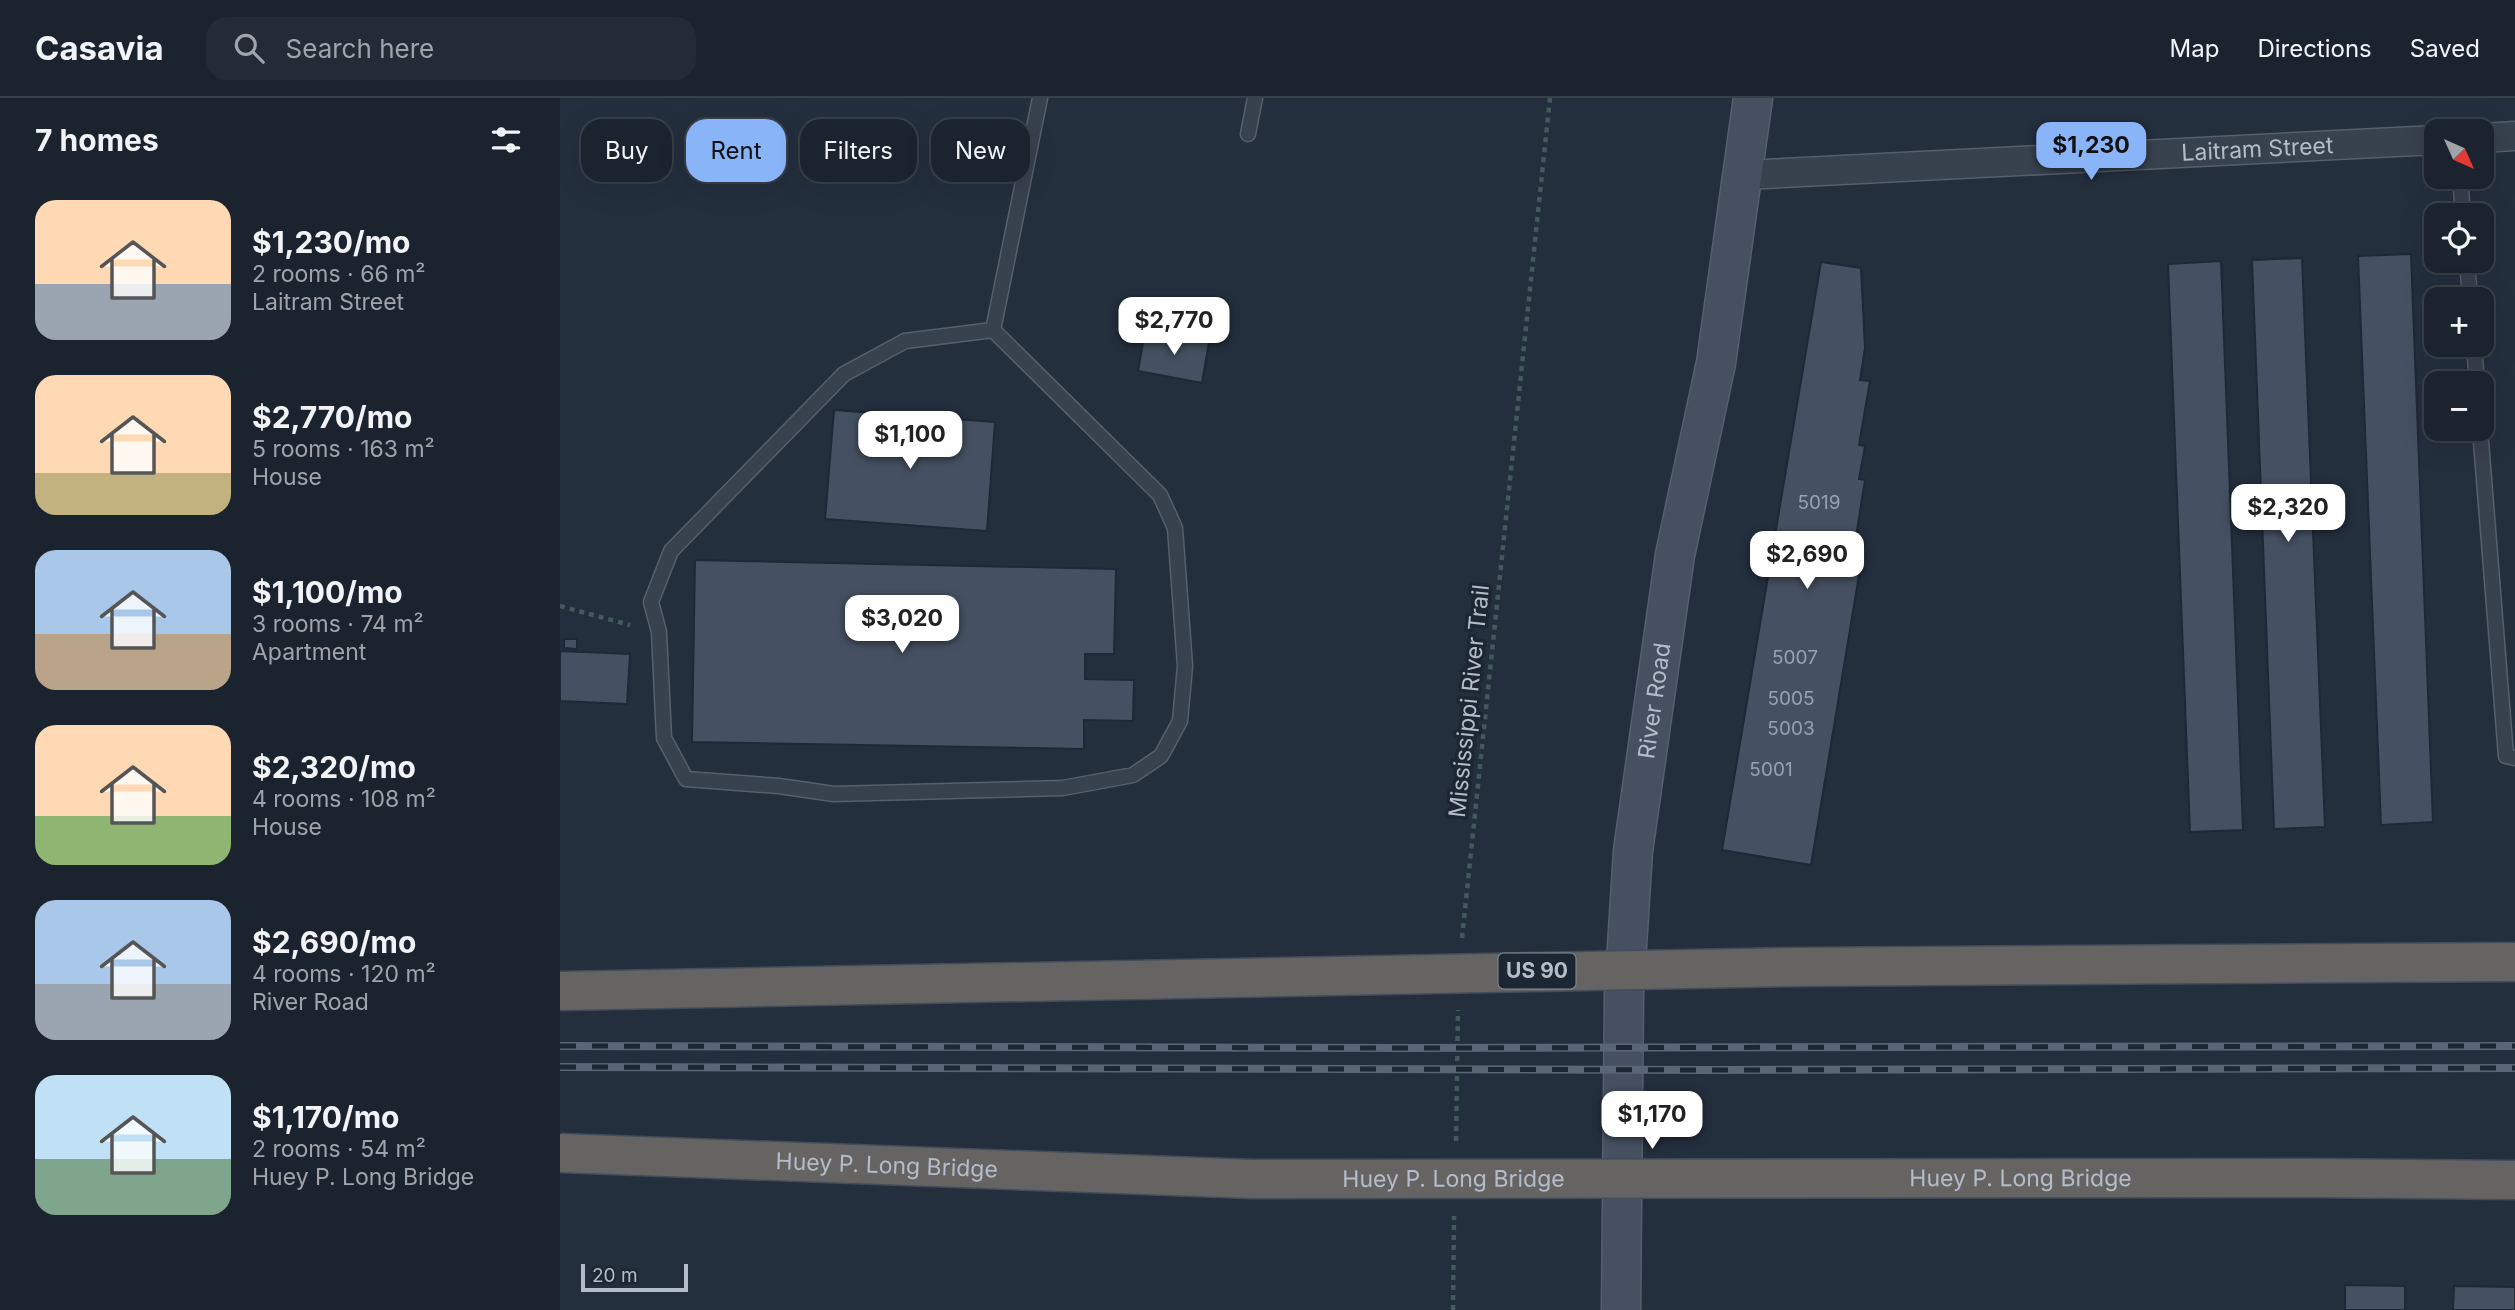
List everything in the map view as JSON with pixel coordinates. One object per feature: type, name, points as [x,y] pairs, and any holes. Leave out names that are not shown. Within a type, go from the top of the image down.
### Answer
[{"type":"highway","name":"US 90","points":[[560,991],[1768,967],[2515,962]]},
{"type":"highway","name":"Huey P. Long Bridge","points":[[560,1153],[1252,1178],[2515,1180]]},
{"type":"main road","name":"River Road","points":[[1621,1310],[1623,993],[1633,851],[1675,555],[1716,363],[1754,98]]},
{"type":"street","points":[[2494,137],[2515,136]]},
{"type":"street","name":"Laitram Street","points":[[1744,175],[2424,141]]},
{"type":"lane","points":[[993,330],[1040,98]]},
{"type":"lane","points":[[1248,134],[1255,98]]},
{"type":"lane","points":[[993,330],[1160,495],[1175,528],[1185,666],[1180,721],[1161,756],[1133,775],[1063,788],[834,794],[779,786],[686,779],[664,738],[659,632],[651,602],[671,551],[844,374],[905,341],[993,330]]},
{"type":"lane","points":[[2481,441],[2506,756],[2515,758]]},
{"type":"path","name":"Mississippi River Trail","points":[[1461,947],[1550,98]]},
{"type":"path","points":[[560,606],[659,632]]},
{"type":"path","points":[[1455,1145],[1458,1001]]},
{"type":"path","points":[[1453,1310],[1455,1214]]},
{"type":"building","points":[[2411,254],[2433,822],[2381,825],[2358,256]]},
{"type":"building","points":[[2302,258],[2325,827],[2274,829],[2252,260]]},
{"type":"building","points":[[2221,261],[2243,830],[2190,832],[2168,264]]},
{"type":"building","points":[[1821,262],[1861,268],[1865,348],[1860,380],[1870,381],[1859,445],[1865,446],[1859,479],[1865,480],[1855,543],[1864,545],[1811,865],[1722,850]]},
{"type":"building","points":[[1145,331],[1209,342],[1202,383],[1138,371]]},
{"type":"building","points":[[834,410],[995,422],[987,531],[825,519]]},
{"type":"building","points":[[695,560],[1116,569],[1114,654],[1085,654],[1085,679],[1134,680],[1133,721],[1084,720],[1084,749],[692,742]]},
{"type":"building","points":[[564,639],[577,639],[577,649],[564,648]]},
{"type":"building","points":[[560,651],[630,654],[627,704],[560,701]]},
{"type":"building","points":[[2345,1285],[2405,1286],[2405,1310],[2345,1310]]},
{"type":"building","points":[[2454,1286],[2515,1287],[2515,1310],[2453,1310]]},
{"type":"railway","points":[[560,1046],[2515,1046]]},
{"type":"railway","points":[[560,1067],[1713,1070],[2515,1068]]}]
